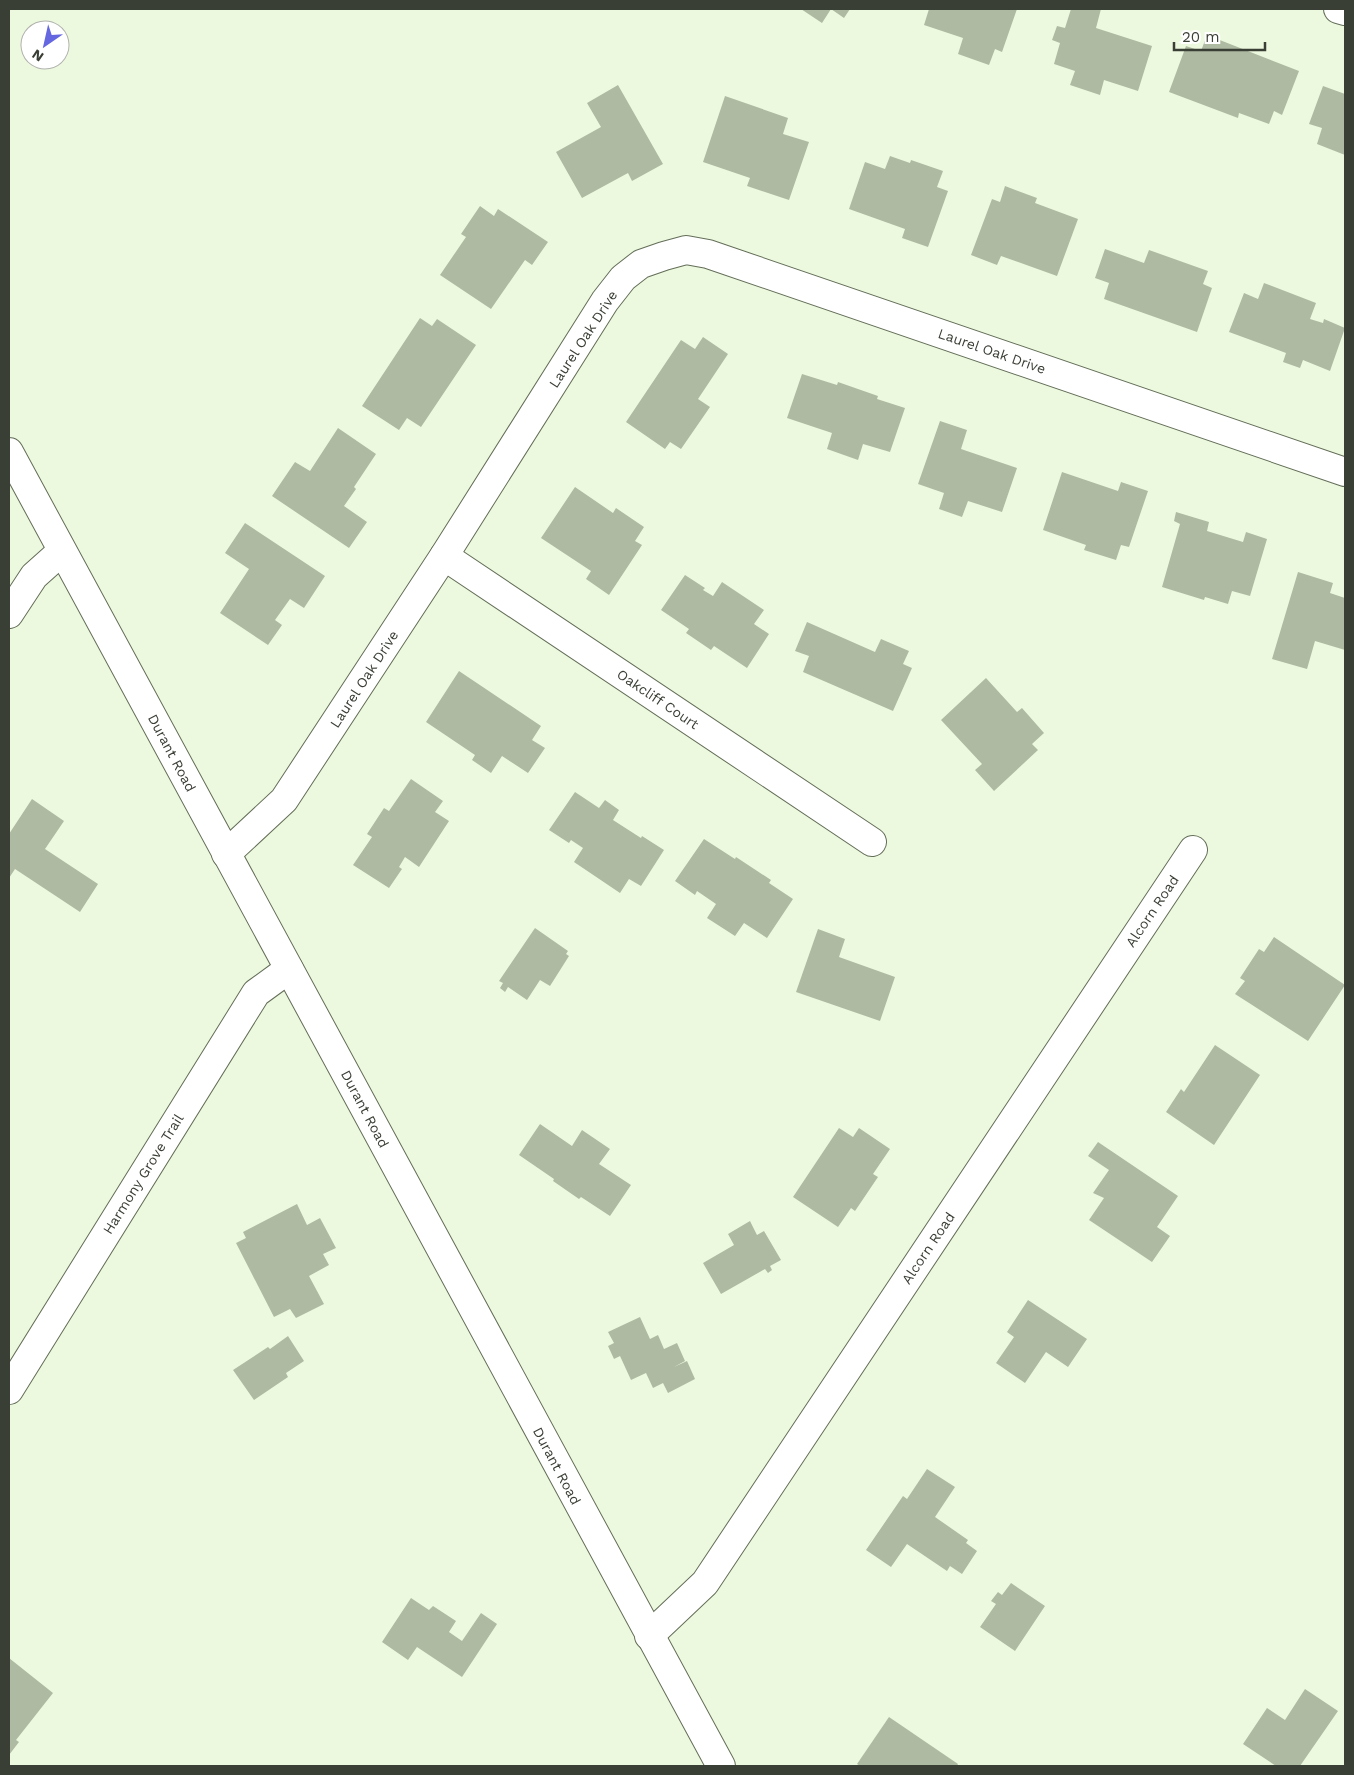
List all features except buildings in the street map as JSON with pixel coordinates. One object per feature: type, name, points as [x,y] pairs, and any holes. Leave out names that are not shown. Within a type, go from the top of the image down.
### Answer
[{"type":"street","points":[[1338,9],[1345,12]]},
{"type":"street","name":"Laurel Oak Drive","points":[[226,854],[284,800],[444,556],[604,302],[624,278],[641,264],[664,256],[686,250],[717,257],[1345,472]]},
{"type":"street","name":"Durant Road","points":[[9,452],[721,1766]]},
{"type":"street","points":[[9,614],[34,576],[62,551]]},
{"type":"street","name":"Oakcliff Court","points":[[444,556],[872,842]]},
{"type":"street","name":"Alcorn Road","points":[[649,1636],[705,1583],[1193,850]]},
{"type":"street","name":"Harmony Grove Trail","points":[[9,1390],[256,994],[288,969]]}]
